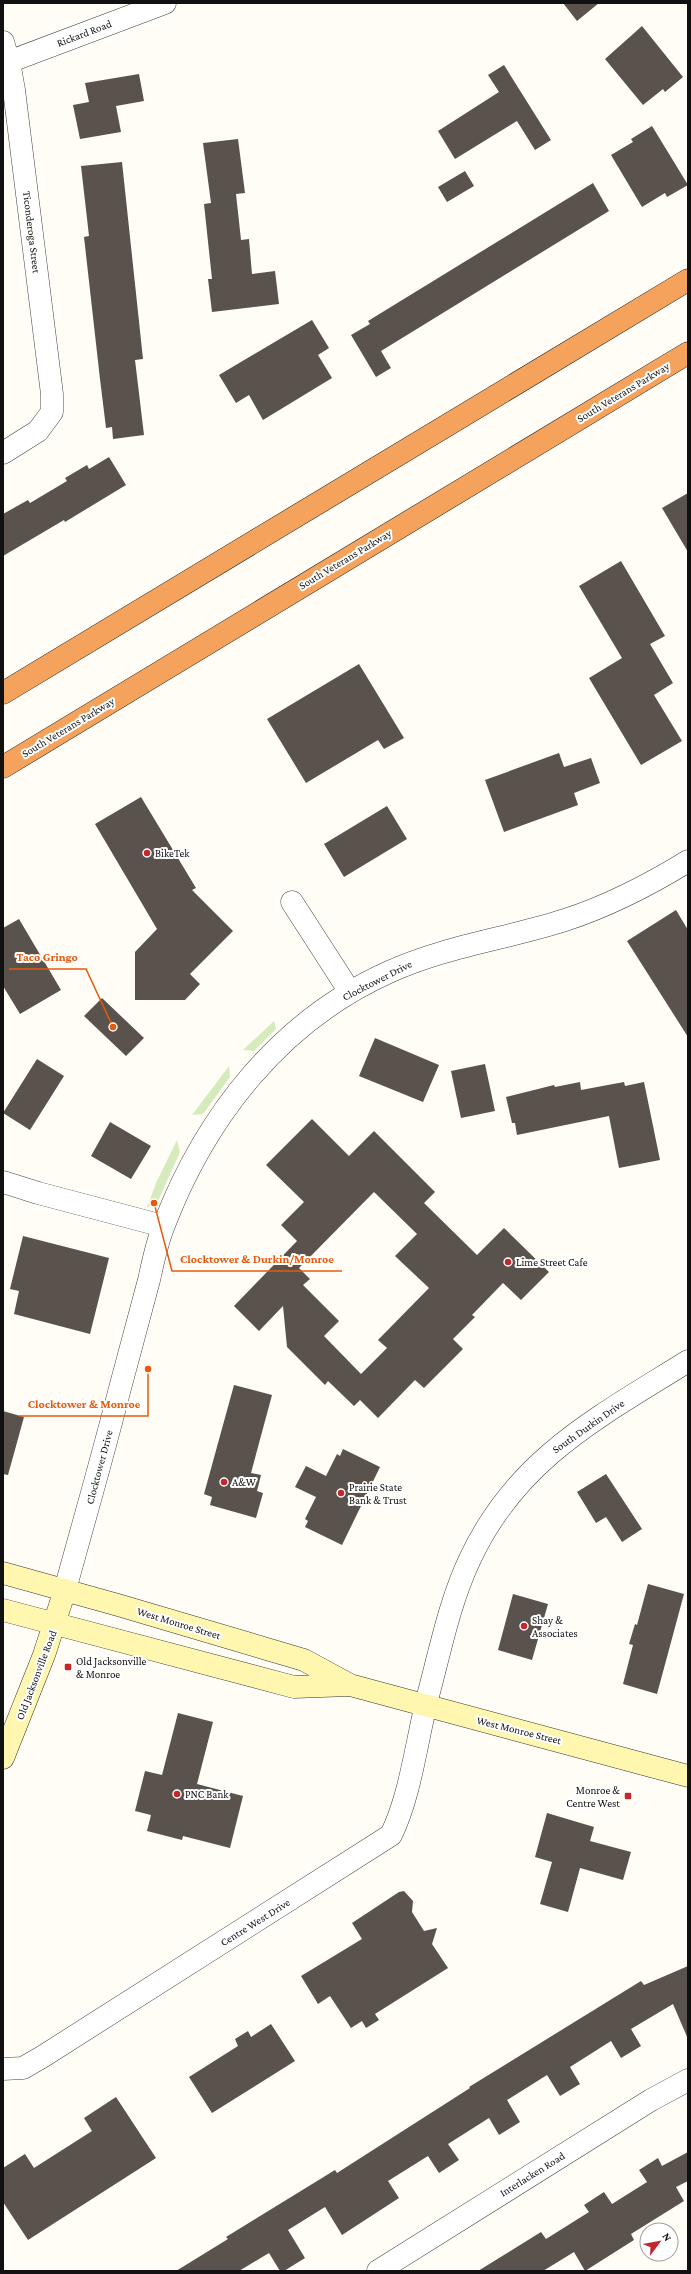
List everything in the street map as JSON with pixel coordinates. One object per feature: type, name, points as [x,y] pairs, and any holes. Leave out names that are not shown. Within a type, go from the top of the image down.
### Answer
[{"type":"highway","points":[[3,693],[688,280]]},
{"type":"highway","name":"South Veterans Parkway","points":[[3,767],[688,353]]},
{"type":"street","name":"Rickard Road","points":[[5,56],[165,3]]},
{"type":"street","name":"Ticonderoga Street","points":[[3,453],[38,431],[52,412],[52,394],[5,56]]},
{"type":"street","name":"Clocktower Drive","points":[[65,1590],[163,1226],[198,1150],[240,1087],[281,1043],[312,1018],[350,992],[387,972],[444,950],[564,920],[592,910],[644,887],[688,861]]},
{"type":"street","points":[[292,902],[350,992]]},
{"type":"street","points":[[3,1182],[38,1193],[163,1226]]},
{"type":"street","name":"South Durkin Drive","points":[[425,1706],[460,1581],[484,1532],[504,1502],[534,1467],[561,1443],[688,1361]]},
{"type":"street","name":"West Monroe Street","points":[[3,1573],[304,1660],[350,1685],[688,1776]]},
{"type":"street","name":"Old Jacksonville Road","points":[[3,1758],[55,1624],[65,1590]]},
{"type":"street","name":"West Monroe Street","points":[[3,1610],[294,1687],[350,1685]]},
{"type":"street","name":"Centre West Drive","points":[[3,2069],[23,2068],[42,2057],[391,1835],[403,1803],[425,1706]]},
{"type":"street","name":"Interlacken Road","points":[[378,2271],[651,2100],[688,2080]]},
{"type":"green space","points":[[274,1021],[276,1029],[254,1051],[243,1050]]},
{"type":"green space","points":[[229,1066],[230,1077],[203,1114],[192,1115]]},
{"type":"green space","points":[[177,1140],[180,1152],[158,1201],[147,1208],[156,1183]]},
{"type":"building","points":[[563,3],[599,3],[577,21]]},
{"type":"building","points":[[642,26],[683,77],[665,92],[663,89],[643,105],[605,59]]},
{"type":"building","points":[[504,65],[551,140],[535,150],[517,121],[455,159],[438,131],[499,92],[488,75]]},
{"type":"building","points":[[139,74],[144,101],[116,106],[121,132],[80,139],[73,105],[89,102],[85,83]]},
{"type":"building","points":[[652,126],[688,185],[667,197],[665,193],[642,207],[611,155],[633,142],[631,139]]},
{"type":"building","points":[[238,139],[245,193],[236,194],[241,240],[249,239],[252,274],[275,271],[279,304],[212,312],[208,279],[212,279],[204,204],[211,203],[203,143]]},
{"type":"building","points":[[122,162],[143,359],[135,360],[144,435],[113,439],[112,427],[106,428],[100,379],[84,237],[89,236],[81,166]]},
{"type":"building","points":[[465,171],[474,186],[447,202],[438,187]]},
{"type":"building","points":[[593,183],[609,211],[381,351],[391,368],[376,377],[351,335],[370,324],[368,321]]},
{"type":"building","points":[[312,320],[329,348],[318,355],[332,378],[263,420],[249,395],[236,403],[219,375]]},
{"type":"building","points":[[109,457],[126,485],[65,522],[64,520],[3,556],[3,514],[28,500],[30,503],[67,481],[65,478],[87,465],[89,469]]},
{"type":"building","points":[[688,493],[688,552],[662,508]]},
{"type":"building","points":[[621,561],[665,636],[650,644],[673,683],[654,695],[682,741],[641,765],[589,678],[622,658],[579,586]]},
{"type":"building","points":[[359,664],[404,738],[384,749],[378,740],[306,783],[267,719]]},
{"type":"building","points":[[559,753],[564,767],[591,758],[600,783],[574,793],[578,805],[504,832],[485,780]]},
{"type":"building","points":[[141,797],[196,888],[192,890],[233,931],[190,974],[200,984],[185,1000],[135,1000],[135,952],[157,929],[95,824]]},
{"type":"building","points":[[387,806],[407,839],[344,877],[324,844]]},
{"type":"building","points":[[676,910],[688,930],[688,1037],[627,941]]},
{"type":"building","points":[[19,919],[61,990],[20,1014],[3,986],[3,928]]},
{"type":"building","points":[[102,998],[144,1038],[126,1056],[84,1016]]},
{"type":"building","points":[[375,1038],[439,1065],[423,1102],[359,1076]]},
{"type":"building","points":[[37,1059],[64,1076],[30,1130],[3,1113]]},
{"type":"building","points":[[485,1064],[495,1111],[461,1118],[451,1071]]},
{"type":"building","points":[[580,1082],[581,1090],[624,1082],[625,1086],[644,1082],[660,1160],[619,1168],[609,1116],[517,1135],[515,1123],[512,1123],[506,1097],[554,1085],[555,1087]]},
{"type":"building","points":[[312,1119],[349,1156],[374,1131],[435,1192],[424,1203],[477,1255],[504,1228],[549,1272],[521,1300],[503,1283],[472,1315],[475,1317],[453,1339],[463,1349],[424,1388],[415,1380],[378,1418],[360,1400],[354,1406],[328,1381],[325,1385],[287,1347],[283,1306],[259,1331],[234,1306],[297,1241],[281,1225],[304,1202],[266,1165]],"holes":[[[374,1192],[417,1234],[395,1256],[429,1288],[378,1340],[387,1348],[361,1374],[324,1336],[339,1321],[303,1285],[310,1279],[299,1268]]]},
{"type":"building","points":[[110,1122],[151,1146],[131,1179],[91,1156]]},
{"type":"building","points":[[23,1236],[109,1258],[90,1334],[14,1314],[19,1291],[10,1289]]},
{"type":"building","points":[[234,1385],[272,1395],[251,1473],[261,1475],[257,1491],[263,1493],[256,1518],[210,1505],[212,1497],[204,1494]]},
{"type":"building","points":[[3,1411],[24,1417],[8,1475],[3,1474]]},
{"type":"building","points":[[343,1449],[380,1467],[342,1545],[305,1527],[308,1521],[305,1519],[316,1497],[295,1487],[306,1466],[326,1476],[337,1454],[340,1456]]},
{"type":"building","points":[[606,1474],[642,1529],[622,1542],[606,1517],[596,1523],[577,1492]]},
{"type":"building","points":[[648,1584],[684,1594],[657,1694],[623,1684],[633,1645],[629,1644],[635,1624],[637,1625]]},
{"type":"building","points":[[513,1594],[548,1604],[532,1660],[498,1650]]},
{"type":"building","points":[[178,1713],[213,1722],[197,1784],[243,1796],[230,1848],[183,1836],[182,1840],[147,1831],[151,1815],[135,1811],[145,1771],[162,1775]]},
{"type":"building","points":[[547,1813],[594,1827],[590,1841],[631,1852],[623,1880],[580,1868],[568,1912],[540,1904],[552,1862],[535,1857]]},
{"type":"building","points":[[404,1891],[413,1901],[412,1912],[424,1931],[437,1928],[432,1944],[448,1968],[375,2014],[379,2020],[366,2028],[362,2021],[351,2028],[330,1996],[318,2004],[301,1976],[362,1939],[352,1923],[399,1892]]},
{"type":"building","points":[[688,1966],[688,2039],[673,2004],[631,2029],[641,2046],[621,2058],[611,2041],[570,2067],[580,2084],[560,2096],[547,2075],[507,2100],[520,2122],[499,2135],[489,2118],[448,2144],[459,2160],[439,2173],[428,2156],[388,2181],[399,2198],[342,2235],[325,2207],[288,2230],[305,2258],[284,2271],[280,2271],[269,2253],[239,2271],[176,2271],[228,2239],[226,2237],[335,2170],[337,2173],[470,2088],[469,2087],[641,1981],[644,1985]]},
{"type":"building","points":[[271,2024],[295,2061],[212,2113],[189,2077],[238,2046],[235,2039],[248,2031],[251,2037]]},
{"type":"building","points":[[116,2097],[156,2158],[28,2240],[3,2202],[3,2168],[25,2154],[34,2168],[92,2131],[84,2118]]},
{"type":"building","points":[[688,2152],[688,2181],[676,2187],[684,2201],[650,2222],[639,2222],[639,2229],[631,2234],[634,2240],[585,2271],[574,2252],[543,2271],[478,2271],[541,2232],[546,2239],[589,2212],[584,2205],[604,2192],[612,2204],[647,2182],[639,2170],[658,2158],[662,2166]]},
{"type":"place","name":"BikeTek","points":[[147,853]]},
{"type":"place","name":"Taco Gringo","points":[[113,1027]]},
{"type":"place","name":"Clocktower & Durkin/Monroe","points":[[154,1203]]},
{"type":"place","name":"Lime Street Cafe","points":[[508,1262]]},
{"type":"place","name":"Clocktower & Monroe","points":[[148,1369]]},
{"type":"place","name":"A&W","points":[[224,1482]]},
{"type":"place","name":"Prairie State Bank & Trust","points":[[341,1493]]},
{"type":"place","name":"Shay & Associates","points":[[524,1626]]},
{"type":"place","name":"Old Jacksonville & Monroe","points":[[68,1667]]},
{"type":"place","name":"PNC Bank","points":[[177,1794]]},
{"type":"place","name":"Monroe & Centre West","points":[[628,1796]]}]
